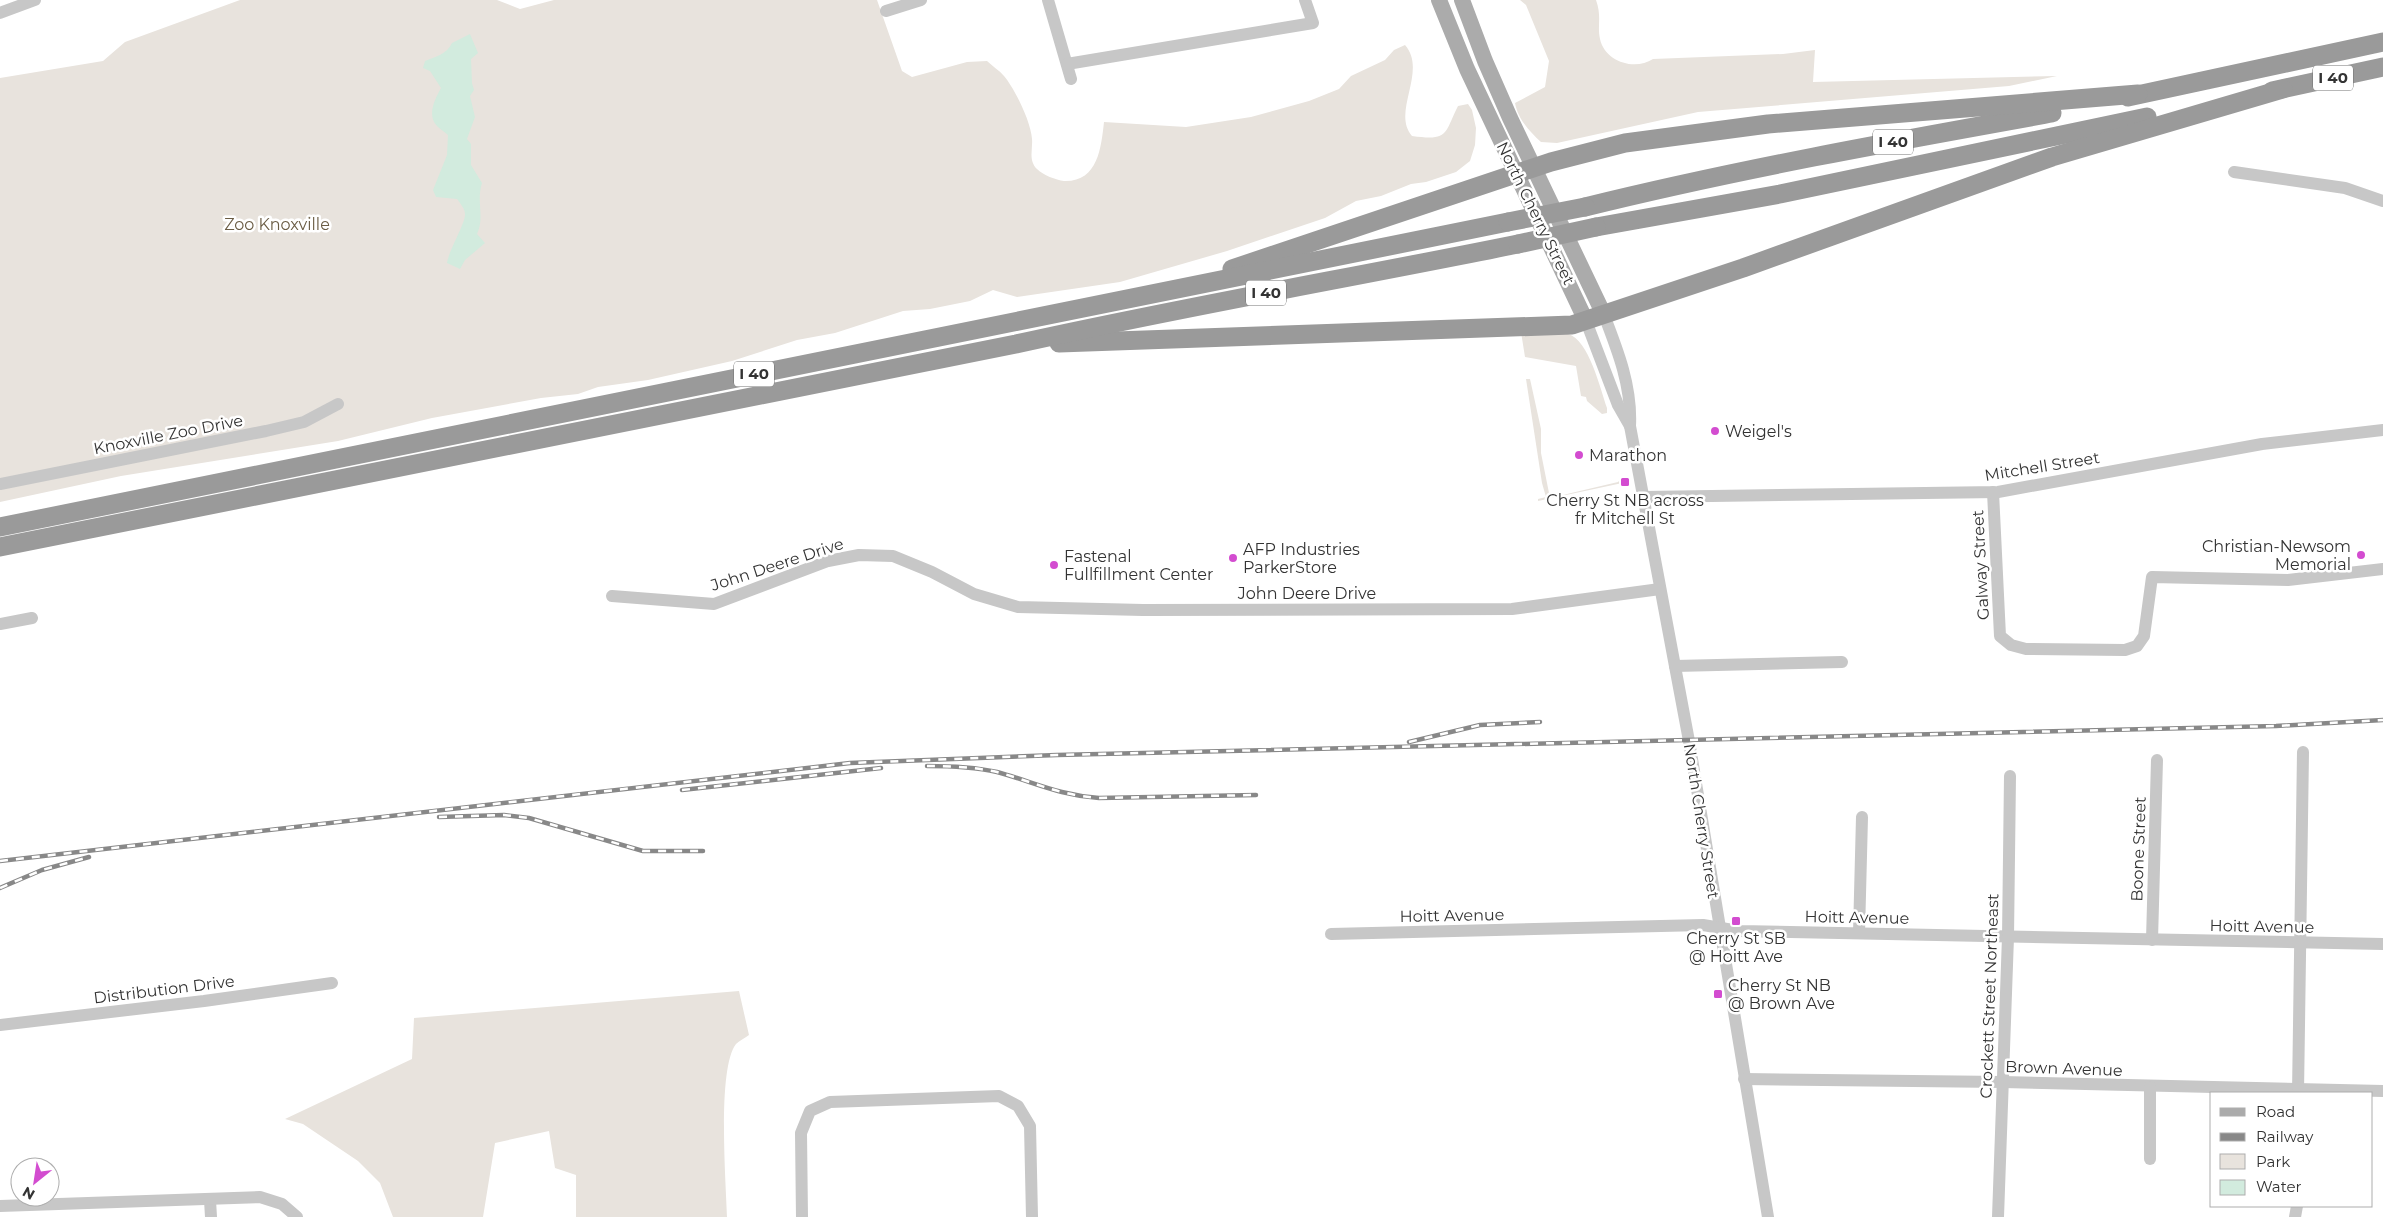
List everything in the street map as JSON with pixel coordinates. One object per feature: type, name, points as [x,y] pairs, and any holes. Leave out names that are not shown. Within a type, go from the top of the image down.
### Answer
[{"type":"highway","name":"I 40","points":[[0,526],[507,423],[1165,293],[1585,207],[1649,191],[1859,148],[2059,112],[2383,42]]},
{"type":"highway","name":"I 40","points":[[0,548],[1016,344],[1141,316],[1380,272],[1596,227],[1780,194],[2383,67]]},
{"type":"highway","points":[[1016,344],[1572,325],[1743,268],[2052,157],[2283,89]]},
{"type":"highway","points":[[1165,293],[1316,239],[1525,170],[1625,143],[1768,124],[2138,94]]},
{"type":"main road","name":"North Cherry Street","points":[[1440,0],[1467,69],[1525,170],[1604,315]]},
{"type":"main road","name":"North Cherry Street","points":[[1462,0],[1525,170],[1586,321]]},
{"type":"street","points":[[0,13],[35,0]]},
{"type":"street","points":[[886,11],[921,0]]},
{"type":"street","points":[[1048,0],[1071,79]]},
{"type":"street","points":[[1067,64],[1313,23],[1305,0]]},
{"type":"street","points":[[2234,172],[2345,188],[2383,201]]},
{"type":"street","name":"North Cherry Street","points":[[1604,315],[1627,384],[1631,404],[1630,426],[1698,795],[1718,927],[1768,1217]]},
{"type":"street","name":"North Cherry Street","points":[[1586,321],[1618,406],[1630,426]]},
{"type":"street","name":"Knoxville Zoo Drive","points":[[0,484],[266,431],[304,422],[338,404]]},
{"type":"street","name":"Mitchell Street","points":[[1644,497],[1993,492],[2262,444],[2383,430]]},
{"type":"street","name":"Galway Street","points":[[1993,492],[2000,636],[2011,645],[2026,649],[2125,650],[2137,646],[2144,636],[2152,577],[2282,580],[2383,568]]},
{"type":"street","name":"John Deere Drive","points":[[612,596],[714,604],[828,561],[859,555],[893,556],[932,572],[974,594],[1018,607],[1143,610],[1512,609],[1660,589]]},
{"type":"street","points":[[0,624],[32,618]]},
{"type":"street","points":[[1675,666],[1842,662]]},
{"type":"street","points":[[2298,1091],[2303,752]]},
{"type":"street","name":"Boone Street","points":[[2152,940],[2158,760]]},
{"type":"street","name":"Crockett Street Northeast","points":[[1998,1217],[2008,937],[2010,776]]},
{"type":"street","points":[[1859,933],[1862,817]]},
{"type":"street","name":"Hoitt Avenue","points":[[1331,934],[1703,925],[1739,931],[2383,944]]},
{"type":"street","name":"Distribution Drive","points":[[0,1025],[204,1001],[332,983]]},
{"type":"street","name":"Brown Avenue","points":[[1744,1079],[2003,1082],[2150,1088],[2383,1091]]},
{"type":"street","points":[[2150,1088],[2150,1159]]},
{"type":"street","points":[[802,1217],[800,1133],[810,1111],[830,1102],[998,1096],[1018,1106],[1030,1126],[1032,1217]]},
{"type":"street","points":[[0,1206],[260,1197],[282,1204],[297,1217]]},
{"type":"street","points":[[210,1200],[211,1217]]},
{"type":"green space","name":"Zoo Knoxville","points":[[240,0],[497,0],[520,9],[554,0],[877,0],[902,71],[912,77],[967,62],[987,61],[1002,74],[1026,115],[1031,132],[1034,166],[1046,175],[1064,181],[1075,180],[1091,170],[1099,152],[1104,122],[1186,127],[1251,117],[1309,101],[1339,89],[1351,76],[1385,60],[1394,50],[1405,45],[1411,55],[1413,67],[1405,115],[1407,126],[1412,136],[1439,136],[1447,129],[1458,106],[1468,104],[1472,110],[1476,128],[1475,145],[1470,161],[1456,172],[1426,182],[1411,184],[1381,196],[1356,201],[1325,218],[1227,251],[1120,282],[1017,297],[993,290],[970,301],[930,309],[903,311],[835,333],[797,340],[732,361],[648,380],[598,387],[578,394],[541,398],[432,418],[338,441],[121,476],[0,502],[0,78],[103,61],[125,42]]},
{"type":"green space","points":[[1520,0],[1596,0],[1599,11],[1599,34],[1603,47],[1614,59],[1630,64],[1646,63],[1653,59],[1783,54],[1815,50],[1813,82],[2057,76],[2009,86],[1698,112],[1557,143],[1541,142],[1525,124],[1515,103],[1545,87],[1549,61],[1526,5]]},
{"type":"green space","points":[[1521,332],[1557,332],[1568,334],[1575,338],[1582,345],[1593,366],[1607,413],[1602,414],[1587,401],[1586,397],[1581,396],[1576,366],[1525,357]]},
{"type":"green space","points":[[1526,379],[1530,379],[1541,429],[1541,453],[1550,498],[1618,482],[1622,478],[1627,479],[1627,482],[1538,501],[1538,499],[1546,497],[1542,483]]},
{"type":"green space","points":[[739,991],[749,1035],[736,1044],[730,1057],[726,1076],[724,1154],[727,1217],[576,1217],[576,1175],[555,1168],[549,1131],[495,1143],[483,1217],[393,1217],[380,1183],[358,1161],[303,1124],[285,1119],[412,1059],[414,1018]]},
{"type":"water","points":[[470,34],[478,53],[471,59],[474,90],[470,96],[475,117],[467,139],[471,144],[471,165],[482,183],[480,190],[480,222],[477,234],[485,243],[465,260],[460,269],[447,263],[465,218],[465,212],[457,199],[436,197],[433,190],[447,155],[448,135],[434,123],[432,113],[436,97],[441,88],[430,71],[423,68],[425,61],[440,55],[452,43]]},
{"type":"railway","points":[[0,861],[850,763],[1057,755],[2276,726],[2383,720]]},
{"type":"railway","points":[[1409,742],[1480,725],[1540,722]]},
{"type":"railway","points":[[927,766],[988,770],[1058,791],[1099,798],[1256,795]]},
{"type":"railway","points":[[682,790],[881,768]]},
{"type":"railway","points":[[439,817],[504,815],[529,818],[643,851],[703,851]]},
{"type":"railway","points":[[0,888],[42,870],[89,857]]},
{"type":"place","name":"Weigel's","points":[[1715,431]]},
{"type":"place","name":"Marathon","points":[[1579,455]]},
{"type":"place","name":"Cherry St NB across fr Mitchell St","points":[[1625,482]]},
{"type":"place","name":"Christian-Newsom Memorial","points":[[2361,555]]},
{"type":"place","name":"AFP Industries ParkerStore","points":[[1233,558]]},
{"type":"place","name":"Fastenal Fullfillment Center","points":[[1054,565]]},
{"type":"place","name":"Cherry St SB @ Hoitt Ave","points":[[1736,921]]},
{"type":"place","name":"Cherry St NB @ Brown Ave","points":[[1718,994]]}]
